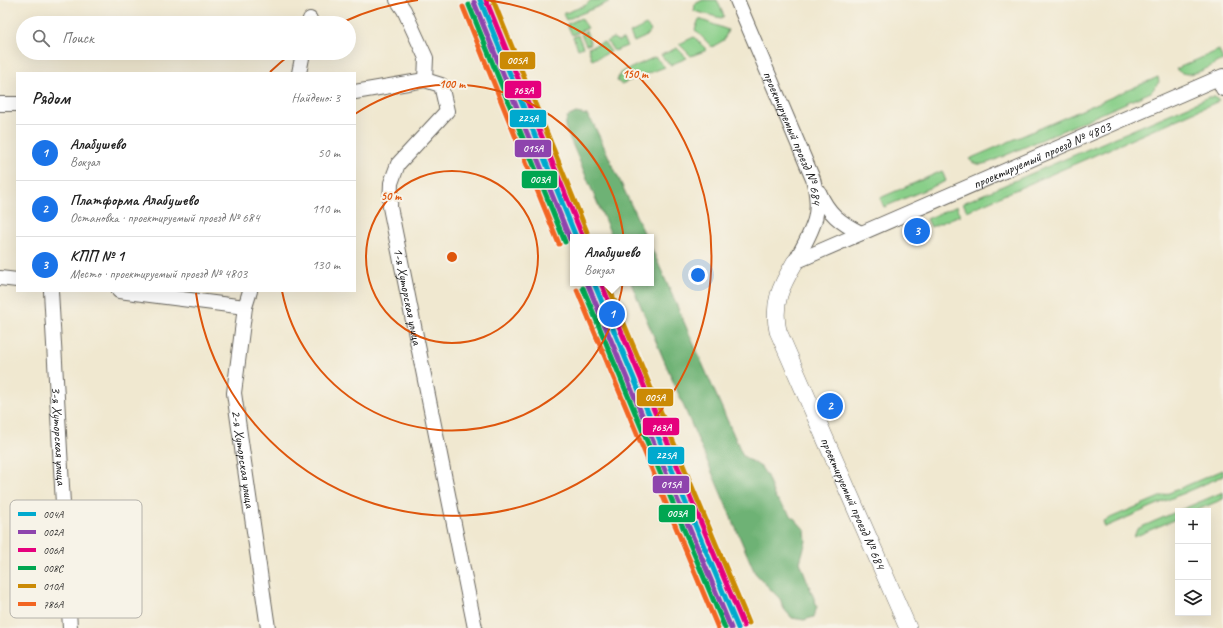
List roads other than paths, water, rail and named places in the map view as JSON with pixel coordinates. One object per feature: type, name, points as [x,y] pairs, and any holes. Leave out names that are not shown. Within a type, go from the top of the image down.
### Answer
[{"type":"street","points":[[356,92],[425,80],[426,58],[404,10],[397,0]]},
{"type":"street","name":"проектируемый проезд № 684","points":[[738,0],[813,179],[818,197],[818,207],[814,223],[777,300],[775,310],[778,331],[908,628]]},
{"type":"street","points":[[299,72],[302,60]]},
{"type":"street","name":"1-я Хуторская улица","points":[[425,80],[441,85],[447,111],[398,164],[391,183],[390,207],[475,628]]},
{"type":"street","name":"проектируемый проезд № 4803","points":[[795,262],[1221,81]]},
{"type":"street","points":[[0,104],[16,104]]},
{"type":"street","points":[[813,179],[825,206],[832,214],[843,224],[861,233]]},
{"type":"street","points":[[0,278],[16,280]]},
{"type":"street","name":"3-я Хуторская улица","points":[[51,292],[63,500]]},
{"type":"street","points":[[127,292],[245,307]]},
{"type":"street","name":"2-я Хуторская улица","points":[[250,292],[245,307],[234,394],[268,628]]},
{"type":"street","name":"3-я Хуторская улица","points":[[69,618],[70,628]]},
{"type":"place","name":"КПП № 1","points":[[917,231]]},
{"type":"place","name":"Алабушево","points":[[612,314]]},
{"type":"place","name":"Платформа Алабушево","points":[[830,406]]}]
